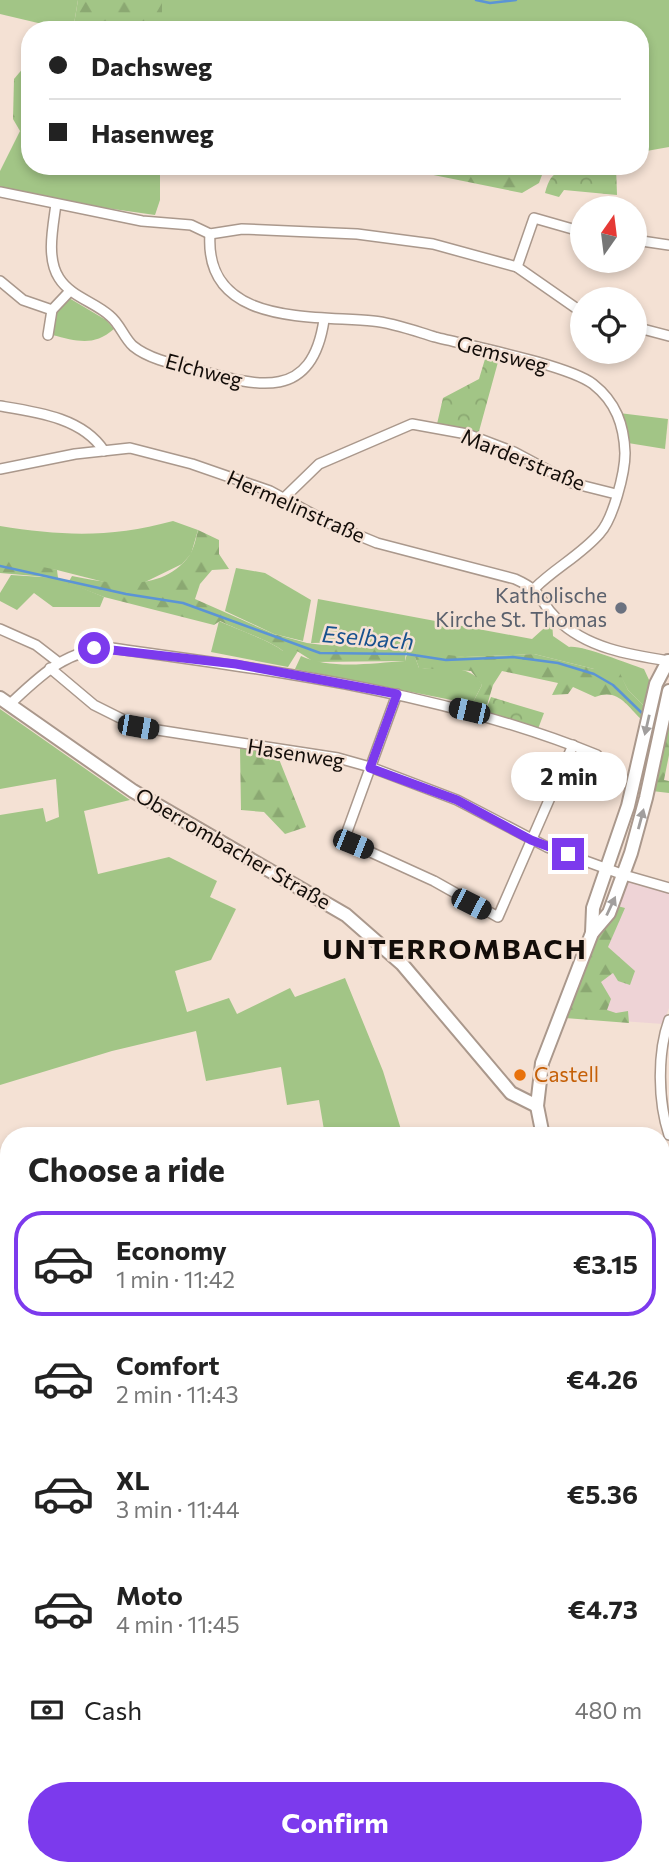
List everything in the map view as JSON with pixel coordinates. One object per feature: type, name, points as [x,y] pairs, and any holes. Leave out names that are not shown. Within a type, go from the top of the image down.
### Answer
[{"type":"main road","points":[[669,660],[669,672]]},
{"type":"main road","points":[[541,1127],[537,1106],[542,1063],[592,933],[593,908],[628,806],[656,684],[669,660]]},
{"type":"main road","points":[[592,933],[609,913],[624,875],[646,798],[669,691]]},
{"type":"main road","name":"Oberrombacher Straße","points":[[5,701],[133,791],[355,922],[402,964],[511,1093],[537,1106]]},
{"type":"street","points":[[0,192],[142,220],[191,225],[210,234],[242,229],[357,234],[433,244],[517,267],[570,304]]},
{"type":"street","name":"Elchweg","points":[[56,204],[53,257],[58,277],[70,291],[110,316],[134,346],[153,356],[256,385],[288,381],[315,357],[324,320]]},
{"type":"street","points":[[517,267],[534,218],[570,228]]},
{"type":"street","name":"Gemsweg","points":[[210,234],[209,250],[214,269],[232,295],[274,311],[324,320],[375,321],[551,367],[591,382],[611,401],[624,432],[625,460],[610,519],[601,533],[535,588]]},
{"type":"street","points":[[648,242],[669,245]]},
{"type":"street","points":[[0,281],[23,300],[52,310]]},
{"type":"street","points":[[48,335],[52,310],[70,291]]},
{"type":"street","points":[[647,330],[669,336]]},
{"type":"street","points":[[0,406],[71,423],[94,436],[104,451]]},
{"type":"street","name":"Marderstraße","points":[[284,498],[318,464],[412,424],[467,434],[514,452],[572,483],[616,494]]},
{"type":"street","name":"Hermelinstraße","points":[[0,469],[130,448],[192,464],[284,498],[349,533],[377,543],[493,572],[535,588]]},
{"type":"street","points":[[535,588],[554,616],[572,633],[620,652],[669,660]]},
{"type":"street","name":"Hasenweg","points":[[0,629],[36,645],[94,705],[138,727],[338,758],[457,800],[531,840],[624,875],[669,888]]},
{"type":"street","points":[[5,701],[54,665],[80,652],[111,648],[236,664],[397,694],[492,717],[597,755]]},
{"type":"street","points":[[397,694],[344,840],[434,881],[498,917],[573,746]]},
{"type":"street","points":[[666,1127],[663,1116],[662,1048],[669,1020]]},
{"type":"shaded area","points":[[625,879],[669,892],[669,1008],[663,1024],[566,1017]]},
{"type":"green space","points":[[0,0],[78,0],[74,21],[30,21],[0,14]]},
{"type":"green space","points":[[78,0],[162,0],[162,21],[74,21]]},
{"type":"green space","points":[[162,0],[669,0],[669,147],[649,151],[649,21],[162,21]]},
{"type":"green space","points":[[21,71],[21,131],[13,119],[14,79]]},
{"type":"green space","points":[[21,131],[21,175],[160,175],[160,200],[155,215],[57,201],[0,189],[0,171]]},
{"type":"green space","points":[[433,175],[542,175],[539,183],[522,193]]},
{"type":"green space","points":[[616,175],[617,195],[564,190],[559,197],[545,193],[553,176]]},
{"type":"green space","points":[[69,298],[106,320],[114,329],[99,338],[84,341],[52,335],[56,311]]},
{"type":"green space","points":[[485,359],[498,362],[478,435],[437,424],[443,398],[479,379]]},
{"type":"green space","points":[[619,413],[668,419],[665,449],[628,443]]},
{"type":"green space","points":[[173,521],[198,530],[191,554],[182,564],[141,584],[112,584],[57,570],[0,563],[0,526],[86,534],[150,527]]},
{"type":"green space","points":[[198,530],[219,540],[219,554],[229,569],[212,570],[200,584],[195,599],[274,634],[307,643],[323,645],[357,642],[406,651],[405,661],[314,662],[297,651],[283,651],[220,621],[214,625],[104,597],[68,583],[72,576],[135,583],[165,576],[178,568],[189,556]]},
{"type":"green space","points":[[10,560],[57,570],[58,578],[0,573],[0,563]]},
{"type":"green space","points":[[236,568],[265,573],[311,600],[303,641],[274,634],[225,611]]},
{"type":"green space","points":[[11,575],[58,578],[104,597],[100,607],[53,607],[34,593],[17,610],[0,601],[0,593]]},
{"type":"green space","points":[[318,599],[532,639],[552,621],[553,636],[569,647],[594,652],[644,669],[650,682],[645,707],[628,690],[617,669],[594,669],[534,654],[465,657],[417,654],[415,657],[419,668],[463,670],[477,678],[482,685],[472,704],[295,669],[301,656],[339,664],[405,661],[406,651],[357,642],[311,643]]},
{"type":"green space","points":[[219,621],[283,651],[298,651],[288,667],[211,652]]},
{"type":"green space","points":[[417,654],[465,657],[534,654],[594,669],[618,669],[628,690],[645,707],[641,719],[616,696],[595,697],[573,687],[568,694],[552,695],[558,683],[502,671],[493,685],[485,712],[470,708],[482,685],[471,671],[419,668],[415,657]]},
{"type":"green space","points":[[491,697],[544,713],[538,729],[485,712]]},
{"type":"green space","points":[[0,709],[130,800],[84,811],[98,874],[169,857],[217,881],[210,897],[236,909],[211,960],[175,971],[187,1012],[229,998],[237,1014],[290,988],[295,997],[345,978],[383,1071],[400,1127],[324,1127],[319,1100],[287,1105],[281,1067],[206,1081],[196,1031],[112,1051],[0,1085],[0,815],[43,808],[46,822],[59,817],[56,779],[0,789]]},
{"type":"green space","points":[[669,713],[669,755],[664,780],[669,781],[669,793],[652,791]]},
{"type":"green space","points":[[240,748],[277,754],[306,827],[285,834],[264,812],[241,810]]},
{"type":"green space","points":[[614,905],[625,908],[608,947],[635,971],[630,985],[618,981],[613,973],[601,982],[611,999],[607,1010],[616,1013],[628,1011],[629,1023],[565,1018],[596,932]]},
{"type":"waterway","points":[[476,0],[490,3],[516,0]]},
{"type":"waterway","name":"Eselbach","points":[[0,566],[126,594],[183,603],[320,653],[407,654],[446,660],[513,657],[558,663],[594,674],[613,685],[644,715]]},
{"type":"place","name":"Katholische Kirche St. Thomas","points":[[621,608]]},
{"type":"place","name":"Castell","points":[[520,1075]]},
{"type":"district","name":"UNTERROMBACH","points":[[455,949]]},
{"type":"route","points":[[94,648],[236,664],[397,694],[370,768],[457,800],[531,840],[568,854]]}]
